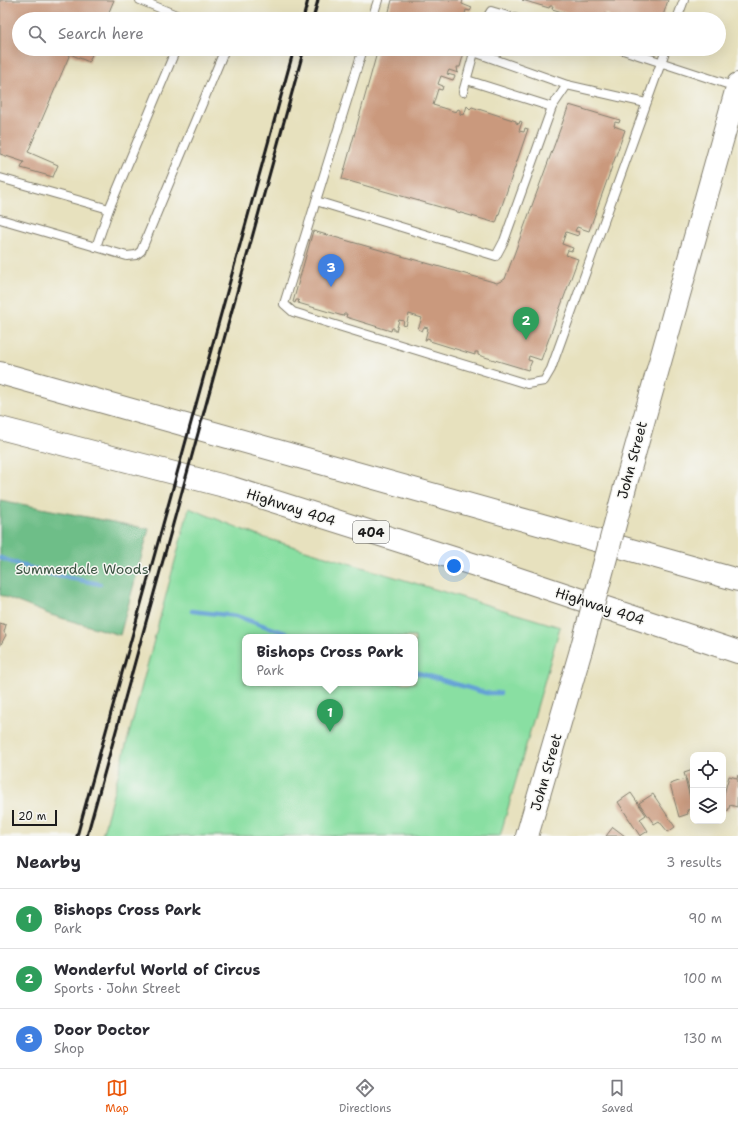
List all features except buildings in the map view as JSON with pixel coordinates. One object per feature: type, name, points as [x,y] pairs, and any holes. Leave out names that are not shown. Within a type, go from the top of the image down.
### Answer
[{"type":"main road","name":"John Street","points":[[528,836],[738,85]]},
{"type":"main road","points":[[0,373],[738,580]]},
{"type":"main road","name":"Highway 404","points":[[0,428],[232,488],[499,573],[738,652]]},
{"type":"lane","points":[[140,0],[169,12]]},
{"type":"lane","points":[[374,12],[378,0]]},
{"type":"lane","points":[[680,12],[684,0]]},
{"type":"lane","points":[[96,247],[109,209],[173,56]]},
{"type":"lane","points":[[0,219],[127,256],[136,255],[141,251],[222,56]]},
{"type":"lane","points":[[361,56],[284,304],[293,312],[527,384],[544,381],[551,369],[664,56]]},
{"type":"lane","points":[[463,92],[473,56]]},
{"type":"lane","points":[[491,56],[567,84],[646,103]]},
{"type":"lane","points":[[644,56],[738,85]]},
{"type":"lane","points":[[466,80],[552,107]]},
{"type":"lane","points":[[316,201],[496,256],[504,241],[552,107],[567,84]]},
{"type":"lane","points":[[0,178],[109,209]]},
{"type":"green space","name":"Summerdale Woods","points":[[0,500],[149,529],[120,635],[51,615],[0,595]]},
{"type":"green space","points":[[189,508],[259,536],[560,627],[500,836],[102,836]]},
{"type":"waterway","points":[[0,558],[49,574],[100,584]]},
{"type":"waterway","points":[[192,611],[236,616],[288,634]]},
{"type":"waterway","points":[[418,673],[486,693],[500,693]]},
{"type":"railway","points":[[305,12],[308,0]]},
{"type":"railway","points":[[315,12],[318,0]]},
{"type":"railway","points":[[77,836],[292,56]]},
{"type":"railway","points":[[87,836],[302,56]]},
{"type":"place","name":"Door Doctor","points":[[331,287]]},
{"type":"place","name":"Wonderful World of Circus","points":[[526,340]]},
{"type":"place","name":"Bishops Cross Park","points":[[330,732]]}]
